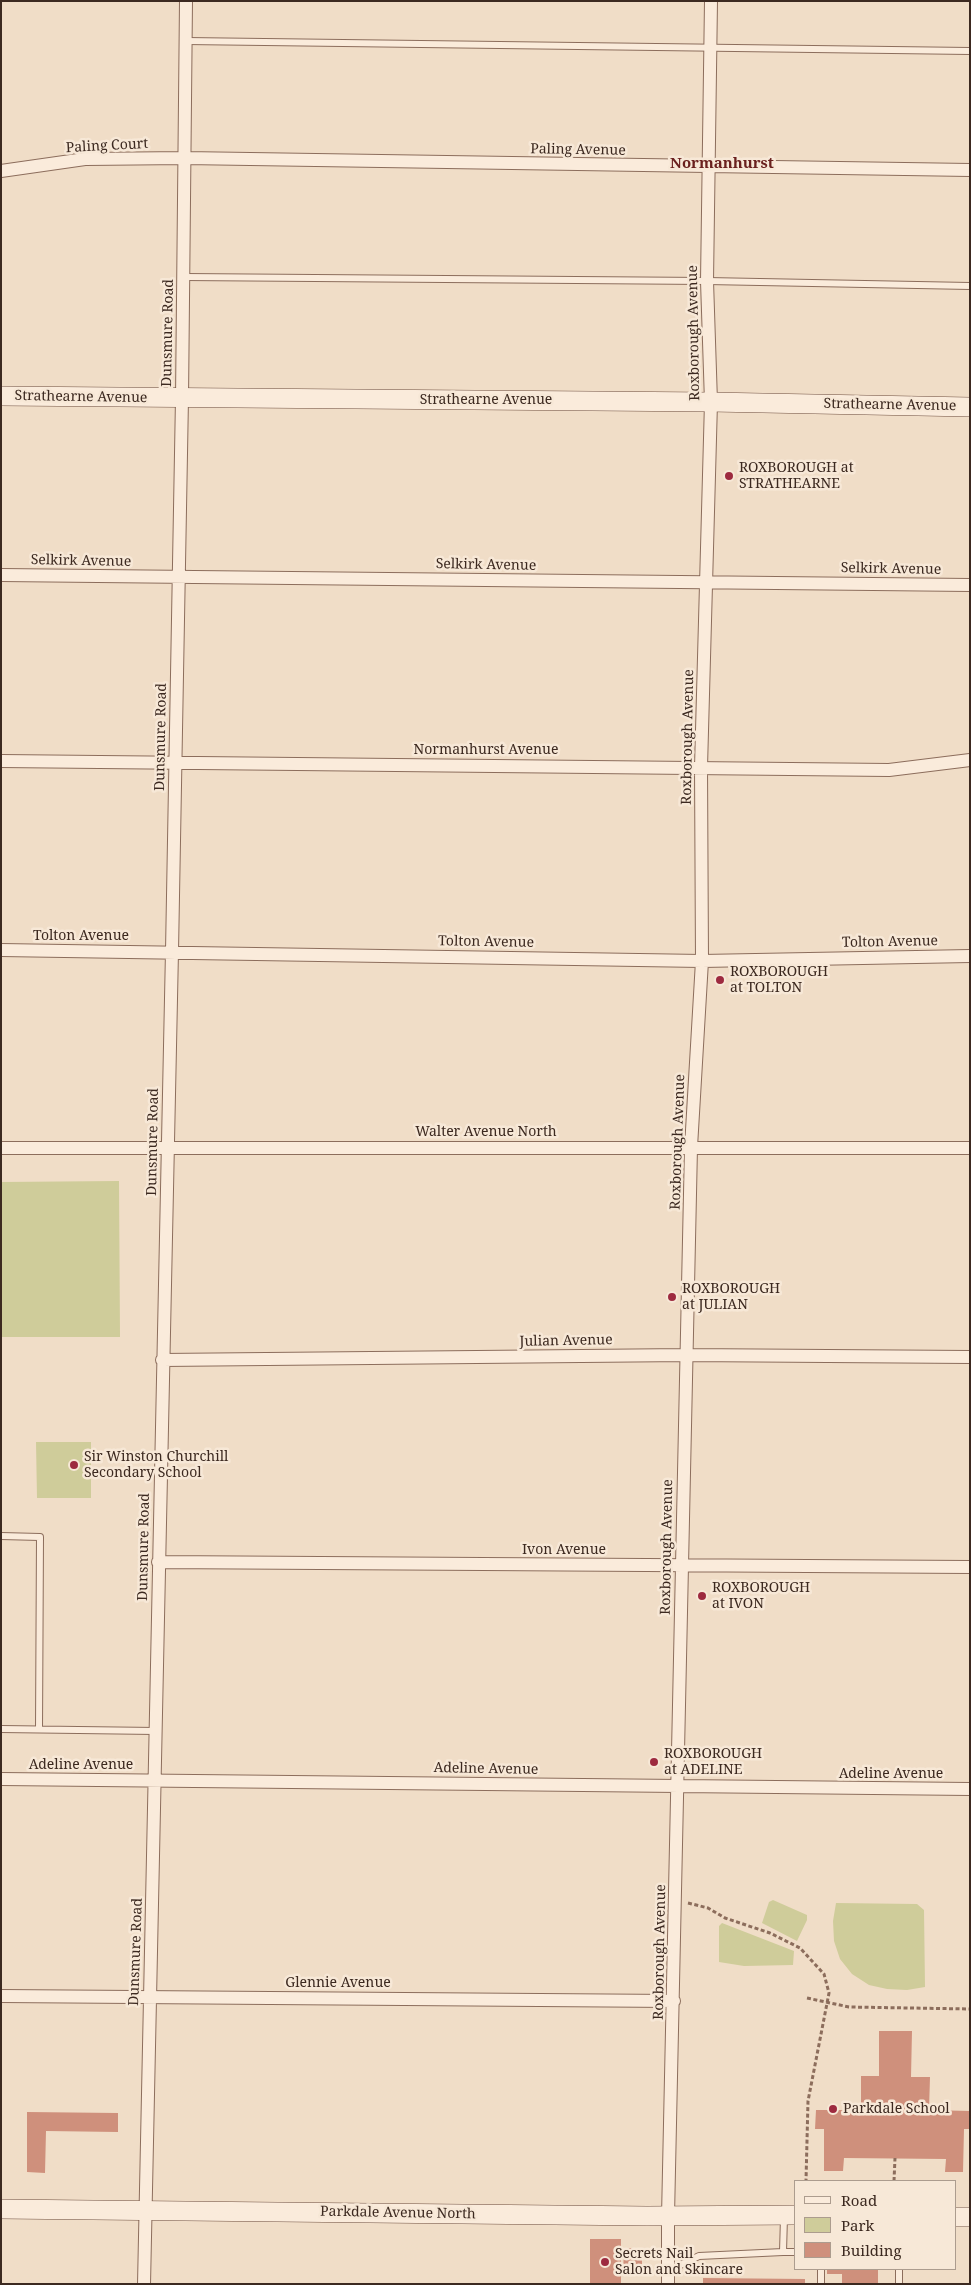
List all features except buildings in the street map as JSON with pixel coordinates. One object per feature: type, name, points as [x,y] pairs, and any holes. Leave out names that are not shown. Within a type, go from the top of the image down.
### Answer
[{"type":"street","name":"Dunsmure Road","points":[[144,2284],[176,762],[184,277],[186,1]]},
{"type":"street","name":"Roxborough Avenue","points":[[668,2277],[691,1147],[702,960],[701,767],[711,402],[707,281],[710,1]]},
{"type":"street","name":"Paling Avenue","points":[[185,158],[970,170]]},
{"type":"street","name":"Paling Court","points":[[1,171],[85,159],[185,158]]},
{"type":"street","name":"Strathearne Avenue","points":[[1,396],[970,406]]},
{"type":"street","name":"Selkirk Avenue","points":[[1,575],[970,585]]},
{"type":"street","name":"Normanhurst Avenue","points":[[1,761],[889,770],[970,760]]},
{"type":"street","name":"Tolton Avenue","points":[[1,950],[702,960],[970,956]]},
{"type":"street","name":"Walter Avenue North","points":[[1,1148],[970,1148]]},
{"type":"street","name":"Julian Avenue","points":[[162,1360],[686,1355],[970,1357]]},
{"type":"street","name":"Ivon Avenue","points":[[158,1562],[970,1568]]},
{"type":"street","name":"Adeline Avenue","points":[[1,1779],[970,1789]]},
{"type":"street","name":"Glennie Avenue","points":[[1,1996],[674,2001]]},
{"type":"street","name":"Parkdale Avenue North","points":[[1,2210],[668,2216],[789,2215]]},
{"type":"street","points":[[956,2217],[970,2217]]},
{"type":"lane","points":[[186,41],[970,51]]},
{"type":"lane","points":[[184,277],[707,281],[970,286]]},
{"type":"lane","points":[[1,1536],[40,1537],[39,1729]]},
{"type":"lane","points":[[1,1729],[156,1731]]},
{"type":"lane","points":[[783,2252],[789,2215]]},
{"type":"lane","points":[[668,2277],[699,2256],[794,2252]]},
{"type":"lane","points":[[821,2270],[821,2284]]},
{"type":"lane","points":[[899,2270],[899,2284]]},
{"type":"path","points":[[676,1900],[708,1908],[725,1918],[770,1933],[800,1948],[824,1974],[829,1993],[808,2101],[806,2180]]},
{"type":"path","points":[[807,1998],[826,2004],[849,2007],[970,2008]]},
{"type":"path","points":[[894,2180],[895,2158]]},
{"type":"green space","points":[[119,1181],[120,1337],[1,1337],[1,1182]]},
{"type":"green space","points":[[36,1442],[91,1442],[91,1498],[37,1498]]},
{"type":"green space","points":[[773,1900],[807,1915],[807,1920],[797,1941],[762,1923],[769,1902]]},
{"type":"green space","points":[[836,1903],[917,1904],[924,1910],[925,1987],[907,1990],[887,1989],[869,1985],[852,1974],[840,1959],[834,1941],[833,1921]]},
{"type":"green space","points":[[722,1923],[794,1951],[793,1965],[744,1966],[719,1962],[719,1926]]},
{"type":"place","name":"ROXBOROUGH at STRATHEARNE","points":[[729,476]]},
{"type":"place","name":"ROXBOROUGH at TOLTON","points":[[720,980]]},
{"type":"place","name":"ROXBOROUGH at JULIAN","points":[[672,1297]]},
{"type":"place","name":"Sir Winston Churchill Secondary School","points":[[74,1465]]},
{"type":"place","name":"ROXBOROUGH at IVON","points":[[702,1596]]},
{"type":"place","name":"ROXBOROUGH at ADELINE","points":[[654,1762]]},
{"type":"place","name":"Parkdale School","points":[[833,2109]]},
{"type":"place","name":"Secrets Nail Salon and Skincare","points":[[605,2262]]},
{"type":"district","name":"Normanhurst","points":[[722,164]]}]
